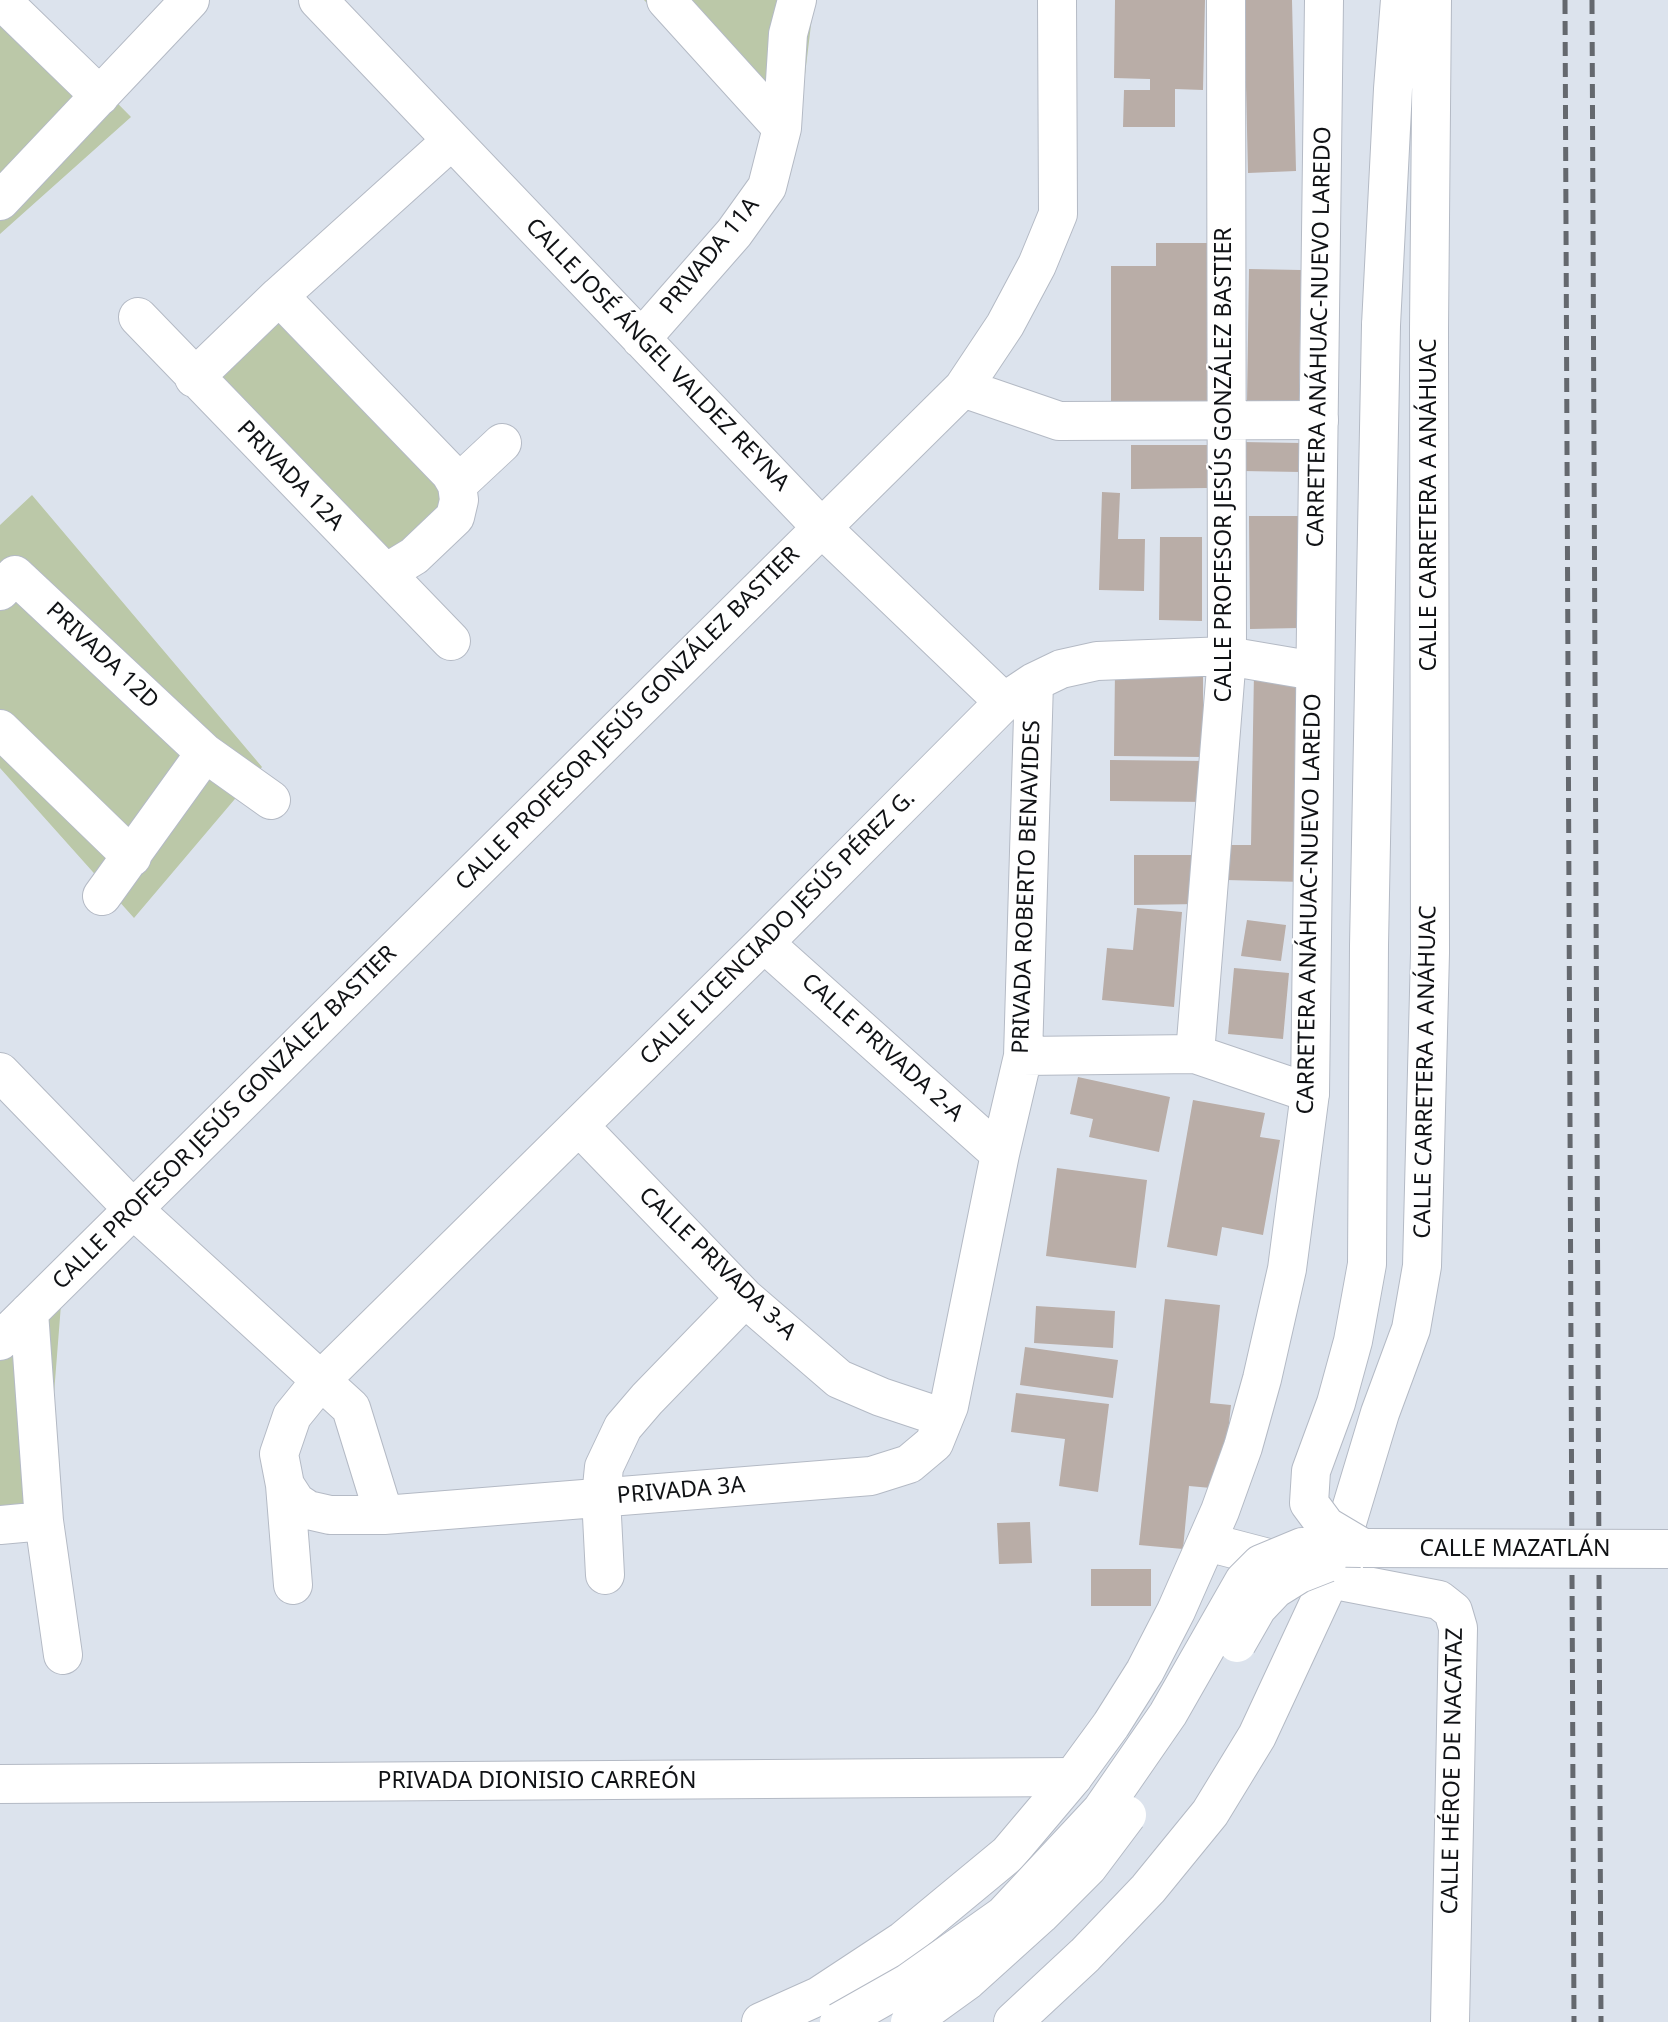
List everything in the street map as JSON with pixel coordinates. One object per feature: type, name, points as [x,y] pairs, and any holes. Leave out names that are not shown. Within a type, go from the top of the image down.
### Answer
[{"type":"street","points":[[1,0],[100,96]]},
{"type":"street","points":[[1,198],[190,0]]},
{"type":"street","name":"CALLE JOSÉ ÁNGEL VALDEZ REYNA","points":[[318,0],[822,528],[1019,692]]},
{"type":"street","points":[[666,0],[782,128]]},
{"type":"street","name":"PRIVADA 11A","points":[[641,339],[734,233],[767,187],[782,128],[788,34],[797,0]]},
{"type":"street","name":"CALLE PROFESOR JESÚS GONZÁLEZ BASTIER","points":[[0,1341],[963,388],[1012,313],[1037,265],[1058,214],[1057,0]]},
{"type":"street","name":"CALLE PROFESOR JESÚS GONZÁLEZ BASTIER","points":[[1195,1054],[1227,656],[1226,0]]},
{"type":"street","name":"CARRETERA ANÁHUAC-NUEVO LAREDO","points":[[761,2022],[819,1996],[904,1940],[1008,1854],[1073,1777],[1111,1725],[1145,1671],[1177,1611],[1243,1447],[1265,1367],[1287,1269],[1310,1093],[1324,0]]},
{"type":"street","points":[[1363,1548],[1326,1526],[1309,1503],[1311,1471],[1336,1403],[1367,1264],[1369,945],[1381,325],[1400,0]]},
{"type":"street","name":"CALLE CARRETERA A ANÁHUAC","points":[[1013,2022],[1085,1955],[1130,1908],[1210,1813],[1258,1736],[1330,1579],[1380,1413],[1411,1329],[1422,1266],[1430,953],[1429,329],[1432,0]]},
{"type":"street","points":[[194,378],[279,296],[451,141]]},
{"type":"street","points":[[279,296],[450,473],[457,485],[460,500],[455,517],[414,556],[386,573]]},
{"type":"street","name":"PRIVADA 12A","points":[[138,317],[194,378],[451,641]]},
{"type":"street","points":[[963,388],[1059,421],[1319,421]]},
{"type":"street","points":[[457,485],[502,443]]},
{"type":"street","name":"PRIVADA 12D","points":[[0,591],[15,575],[205,753],[271,800]]},
{"type":"street","name":"CALLE LICENCIADO JESÚS PÉREZ G.","points":[[293,1585],[285,1485],[279,1454],[292,1416],[321,1379],[1019,692],[1061,668],[1097,661],[1227,656],[1315,671]]},
{"type":"street","name":"PRIVADA ROBERTO BENAVIDES","points":[[944,1418],[950,1406],[1000,1154],[1023,1056],[1019,692]]},
{"type":"street","points":[[0,729],[132,857]]},
{"type":"street","points":[[102,896],[205,753]]},
{"type":"street","name":"CALLE PRIVADA 2-A","points":[[765,943],[1000,1154]]},
{"type":"street","points":[[1023,1056],[1195,1054],[1310,1093]]},
{"type":"street","points":[[0,1072],[133,1209],[351,1408],[384,1515]]},
{"type":"street","name":"CALLE PRIVADA 3-A","points":[[579,1126],[745,1298],[839,1379],[881,1397],[944,1418]]},
{"type":"street","name":"PRIVADA 3A","points":[[745,1298],[623,1427],[604,1468],[601,1497],[871,1476],[909,1464],[934,1443],[944,1418]]},
{"type":"street","points":[[29,1312],[44,1521],[62,1655]]},
{"type":"street","points":[[285,1485],[296,1502],[308,1510],[330,1515],[384,1515],[601,1497],[605,1575]]},
{"type":"street","points":[[0,1525],[44,1521]]},
{"type":"street","name":"CALLE HÉROE DE NACATAZ","points":[[1207,1542],[1298,1566],[1330,1579],[1439,1600],[1453,1611],[1458,1628],[1450,2022]]},
{"type":"street","name":"CALLE MAZATLÁN","points":[[839,2022],[908,1983],[1004,1915],[1101,1811],[1168,1714],[1244,1581],[1261,1564],[1302,1547],[1668,1549]]},
{"type":"street","points":[[910,2022],[968,1980],[1088,1867],[1141,1797],[1193,1719],[1256,1608],[1275,1589],[1299,1574],[1363,1548]]},
{"type":"street","name":"PRIVADA DIONISIO CARREÓN","points":[[0,1784],[1073,1777]]},
{"type":"green space","points":[[0,0],[16,0],[131,117],[0,234]]},
{"type":"green space","points":[[644,0],[814,0],[795,157]]},
{"type":"green space","points":[[277,314],[450,499],[396,557],[220,377]]},
{"type":"green space","points":[[32,495],[262,767],[134,918],[0,768],[0,525]]},
{"type":"green space","points":[[63,1279],[44,1521],[0,1524],[0,1340]]},
{"type":"building","points":[[1115,0],[1205,0],[1203,90],[1175,89],[1175,127],[1123,127],[1124,90],[1150,90],[1150,79],[1114,78]]},
{"type":"building","points":[[1244,0],[1292,0],[1296,171],[1248,173]]},
{"type":"building","points":[[1156,243],[1207,243],[1207,407],[1111,408],[1111,266],[1156,266]]},
{"type":"building","points":[[1249,269],[1301,270],[1299,402],[1247,402]]},
{"type":"building","points":[[1242,442],[1301,443],[1301,472],[1242,471]]},
{"type":"building","points":[[1131,445],[1207,445],[1208,488],[1131,489]]},
{"type":"building","points":[[1102,492],[1120,493],[1118,539],[1145,539],[1144,591],[1099,590]]},
{"type":"building","points":[[1249,516],[1298,516],[1299,628],[1250,629]]},
{"type":"building","points":[[1160,537],[1202,537],[1202,621],[1159,620]]},
{"type":"building","points":[[1115,669],[1203,669],[1203,757],[1114,756]]},
{"type":"building","points":[[1254,672],[1306,673],[1303,882],[1226,880],[1226,845],[1251,845]]},
{"type":"building","points":[[1110,760],[1209,761],[1209,802],[1110,801]]},
{"type":"building","points":[[1134,855],[1198,855],[1199,904],[1134,905]]},
{"type":"building","points":[[1137,908],[1182,912],[1174,1007],[1102,1000],[1107,948],[1133,950]]},
{"type":"building","points":[[1247,920],[1286,925],[1281,961],[1241,956]]},
{"type":"building","points":[[1234,968],[1289,973],[1283,1039],[1228,1034]]},
{"type":"building","points":[[1078,1077],[1170,1097],[1159,1152],[1089,1137],[1093,1119],[1070,1114]]},
{"type":"building","points":[[1193,1100],[1265,1113],[1260,1137],[1280,1140],[1263,1235],[1222,1227],[1217,1256],[1167,1247]]},
{"type":"building","points":[[1057,1168],[1147,1180],[1136,1268],[1046,1256]]},
{"type":"building","points":[[1165,1299],[1220,1305],[1210,1403],[1231,1405],[1222,1489],[1189,1486],[1183,1549],[1139,1545]]},
{"type":"building","points":[[1036,1306],[1115,1311],[1113,1348],[1034,1343]]},
{"type":"building","points":[[1025,1347],[1118,1360],[1113,1398],[1020,1385]]},
{"type":"building","points":[[1016,1393],[1109,1404],[1098,1492],[1059,1486],[1065,1439],[1011,1432]]},
{"type":"building","points":[[1030,1522],[1032,1563],[999,1564],[997,1523]]},
{"type":"building","points":[[1091,1569],[1151,1569],[1151,1606],[1091,1606]]},
{"type":"railway","points":[[1565,0],[1574,2022]]},
{"type":"railway","points":[[1592,0],[1601,2022]]}]
